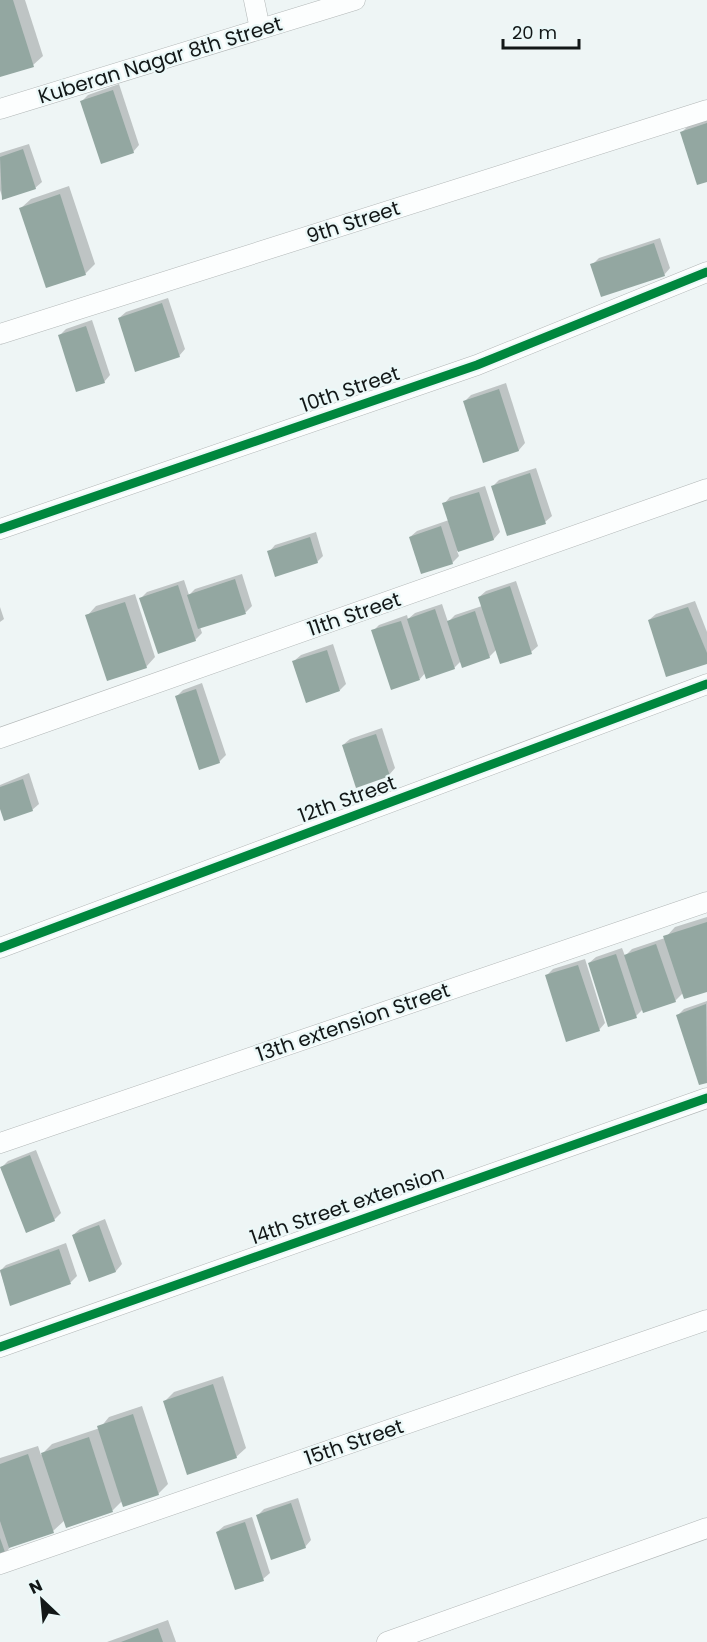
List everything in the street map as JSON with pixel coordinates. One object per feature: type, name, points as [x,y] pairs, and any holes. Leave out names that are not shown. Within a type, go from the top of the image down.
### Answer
[{"type":"street","points":[[254,0],[260,29]]},
{"type":"street","name":"Kuberan Nagar 8th Street","points":[[0,109],[355,0]]},
{"type":"street","name":"9th Street","points":[[0,334],[707,110]]},
{"type":"street","name":"10th Street","points":[[0,529],[477,365],[707,272]]},
{"type":"street","name":"11th Street","points":[[0,738],[707,489]]},
{"type":"street","name":"12th Street","points":[[0,948],[707,684]]},
{"type":"street","name":"13th extension Street","points":[[0,1143],[707,902]]},
{"type":"street","name":"14th Street extension","points":[[0,1347],[707,1098]]},
{"type":"street","name":"15th Street","points":[[0,1564],[707,1320]]},
{"type":"street","points":[[387,1642],[409,1638],[707,1528]]},
{"type":"building","points":[[0,0],[13,0],[34,67],[0,77]]},
{"type":"building","points":[[113,90],[134,153],[101,164],[80,101]]},
{"type":"building","points":[[707,123],[707,182],[697,185],[680,132]]},
{"type":"building","points":[[23,149],[36,189],[2,200],[0,157]]},
{"type":"building","points":[[60,194],[86,275],[46,288],[19,208]]},
{"type":"building","points":[[654,243],[665,276],[601,297],[590,264]]},
{"type":"building","points":[[162,303],[180,357],[135,372],[118,318]]},
{"type":"building","points":[[86,326],[105,383],[76,392],[58,335]]},
{"type":"building","points":[[499,389],[519,451],[483,463],[463,401]]},
{"type":"building","points":[[530,473],[546,524],[507,536],[491,486]]},
{"type":"building","points":[[479,492],[494,540],[458,552],[442,503]]},
{"type":"building","points":[[441,526],[453,564],[421,574],[409,537]]},
{"type":"building","points":[[310,537],[318,563],[275,577],[267,551]]},
{"type":"building","points":[[235,579],[246,614],[198,629],[187,595]]},
{"type":"building","points":[[178,585],[196,641],[158,654],[139,598]]},
{"type":"building","points":[[510,586],[532,654],[500,664],[478,597]]},
{"type":"building","points":[[125,602],[147,668],[107,681],[85,615]]},
{"type":"building","points":[[688,607],[707,653],[707,664],[666,677],[648,620]]},
{"type":"building","points":[[435,609],[455,669],[426,679],[407,619]]},
{"type":"building","points":[[475,611],[490,658],[462,668],[447,621]]},
{"type":"building","points":[[401,621],[420,680],[391,690],[371,630]]},
{"type":"building","points":[[327,650],[340,691],[306,703],[292,661]]},
{"type":"building","points":[[196,689],[220,763],[199,770],[175,696]]},
{"type":"building","points":[[376,734],[390,776],[356,788],[342,745]]},
{"type":"building","points":[[23,779],[33,811],[4,821],[0,809],[0,787]]},
{"type":"building","points":[[707,922],[707,992],[684,999],[663,936]]},
{"type":"building","points":[[656,944],[676,1002],[643,1013],[624,955]]},
{"type":"building","points":[[616,954],[637,1018],[608,1027],[588,963]]},
{"type":"building","points":[[578,965],[600,1031],[566,1042],[545,975]]},
{"type":"building","points":[[706,1004],[707,1083],[699,1085],[676,1015]]},
{"type":"building","points":[[30,1155],[55,1221],[26,1233],[0,1167]]},
{"type":"building","points":[[99,1225],[116,1272],[89,1282],[72,1235]]},
{"type":"building","points":[[59,1249],[71,1284],[10,1306],[0,1270]]},
{"type":"building","points":[[213,1384],[237,1458],[187,1475],[163,1401]]},
{"type":"building","points":[[133,1414],[159,1495],[123,1507],[97,1426]]},
{"type":"building","points":[[89,1437],[113,1512],[66,1528],[41,1453]]},
{"type":"building","points":[[28,1454],[54,1533],[9,1548],[0,1521],[0,1464]]},
{"type":"building","points":[[291,1503],[306,1548],[271,1560],[256,1515]]},
{"type":"building","points":[[245,1522],[264,1581],[235,1590],[216,1532]]},
{"type":"building","points":[[0,1538],[6,1555],[0,1557]]},
{"type":"building","points":[[158,1628],[163,1642],[121,1642]]},
{"type":"cycle path","points":[[0,529],[477,365],[707,272]]},
{"type":"cycle path","points":[[0,948],[707,684]]},
{"type":"cycle path","points":[[0,1347],[707,1098]]}]
